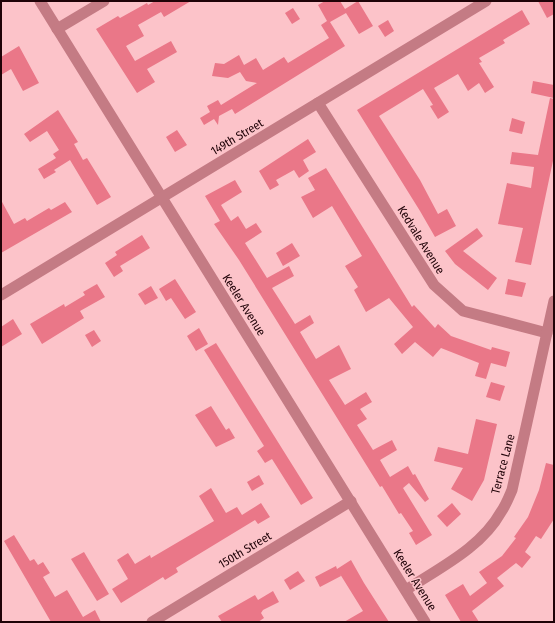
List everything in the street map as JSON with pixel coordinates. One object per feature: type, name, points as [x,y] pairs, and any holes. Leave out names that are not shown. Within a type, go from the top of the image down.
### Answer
[{"type":"street","name":"Keeler Avenue","points":[[40,1],[425,622]]},
{"type":"street","points":[[57,29],[104,1]]},
{"type":"street","name":"149th Street","points":[[1,295],[318,103],[470,5],[486,1]]},
{"type":"street","name":"Kedvale Avenue","points":[[318,103],[434,285],[463,311],[547,333]]},
{"type":"street","name":"Terrace Lane","points":[[406,590],[464,552],[482,536],[501,513],[512,490],[554,301]]},
{"type":"street","name":"150th Street","points":[[152,622],[351,501]]},
{"type":"building","points":[[155,1],[191,1],[164,17],[161,12],[138,25],[144,36],[126,46],[135,61],[171,41],[177,52],[147,69],[155,82],[137,93],[96,29],[118,16],[120,18],[147,3],[148,5]]},
{"type":"building","points":[[325,1],[340,1],[345,9],[358,1],[373,26],[359,34],[346,13],[330,22],[345,46],[235,114],[232,109],[219,116],[218,125],[214,119],[204,125],[200,118],[210,112],[207,106],[218,100],[221,105],[257,83],[246,81],[240,72],[228,78],[212,76],[215,63],[224,64],[239,55],[244,65],[256,58],[263,70],[284,57],[288,63],[329,38],[321,25],[327,21],[318,5]]},
{"type":"building","points":[[538,1],[554,1],[554,14],[547,18]]},
{"type":"building","points":[[293,8],[300,19],[292,24],[285,13]]},
{"type":"building","points":[[522,10],[530,24],[503,40],[505,43],[479,58],[482,62],[479,63],[494,87],[485,93],[479,83],[468,91],[458,74],[434,88],[449,112],[438,119],[430,106],[433,105],[423,89],[379,116],[420,180],[438,214],[447,209],[456,226],[435,237],[357,110]]},
{"type":"building","points":[[388,20],[394,31],[385,37],[378,26]]},
{"type":"building","points":[[19,46],[39,83],[23,91],[11,69],[1,75],[1,57]]},
{"type":"building","points":[[533,81],[554,85],[554,98],[531,93]]},
{"type":"building","points":[[550,98],[554,99],[554,156],[531,265],[515,262],[523,228],[498,224],[507,183],[531,188],[534,167],[510,164],[512,152],[538,155]]},
{"type":"building","points":[[58,110],[78,142],[74,144],[83,160],[87,158],[111,197],[97,205],[70,160],[54,170],[56,172],[44,179],[38,169],[56,158],[53,154],[59,150],[47,131],[30,142],[24,134]]},
{"type":"building","points":[[512,118],[525,122],[522,134],[509,131]]},
{"type":"building","points":[[177,130],[187,145],[175,152],[166,137]]},
{"type":"building","points":[[308,139],[316,152],[303,160],[309,171],[299,178],[294,170],[276,180],[279,185],[270,190],[259,171]]},
{"type":"building","points":[[326,168],[412,307],[414,305],[435,328],[438,324],[451,336],[491,350],[492,347],[510,352],[506,367],[491,363],[486,379],[475,376],[479,363],[441,348],[433,357],[415,342],[402,354],[394,344],[413,327],[389,298],[366,312],[354,290],[358,287],[345,266],[362,256],[332,206],[313,218],[301,197],[315,190],[308,178]]},
{"type":"building","points":[[235,180],[242,192],[221,205],[231,221],[238,216],[246,229],[256,223],[262,232],[245,243],[267,278],[289,266],[294,276],[272,288],[295,324],[310,315],[314,323],[300,332],[316,359],[339,345],[351,369],[329,380],[345,405],[366,392],[372,402],[360,409],[367,419],[357,425],[373,450],[392,440],[397,450],[380,460],[390,477],[408,466],[413,475],[415,474],[429,499],[425,502],[409,483],[403,488],[432,535],[416,545],[409,533],[413,531],[401,513],[399,514],[382,486],[380,487],[239,260],[214,224],[220,221],[205,196]]},
{"type":"building","points":[[1,200],[14,224],[25,218],[27,221],[49,208],[51,210],[65,202],[72,212],[1,253]]},
{"type":"building","points":[[477,228],[483,236],[463,251],[497,278],[488,290],[455,264],[445,251]]},
{"type":"building","points":[[142,235],[150,248],[120,266],[123,271],[114,277],[105,263],[117,255],[115,252]]},
{"type":"building","points":[[292,243],[300,256],[283,266],[276,253]]},
{"type":"building","points":[[175,279],[196,312],[185,319],[171,298],[166,301],[159,289]]},
{"type":"building","points":[[508,279],[526,283],[522,297],[505,294]]},
{"type":"building","points":[[97,284],[105,297],[80,311],[84,318],[42,344],[30,324],[64,304],[65,307],[85,295],[83,292]]},
{"type":"building","points":[[151,286],[158,298],[145,305],[138,294]]},
{"type":"building","points":[[13,319],[22,334],[1,347],[1,327]]},
{"type":"building","points":[[199,328],[208,344],[196,351],[187,336]]},
{"type":"building","points":[[94,330],[101,341],[92,347],[85,335]]},
{"type":"building","points":[[216,343],[313,498],[301,505],[272,459],[265,463],[257,451],[264,446],[204,350]]},
{"type":"building","points":[[491,382],[505,386],[500,401],[486,397]]},
{"type":"building","points":[[211,406],[226,430],[229,428],[235,438],[216,447],[195,415]]},
{"type":"building","points":[[476,419],[497,424],[484,480],[472,501],[451,489],[463,468],[434,461],[438,447],[468,454]]},
{"type":"building","points":[[546,463],[554,465],[554,519],[541,539],[536,536],[525,552],[531,557],[522,568],[516,563],[497,578],[504,586],[472,611],[479,622],[461,622],[445,595],[463,584],[470,596],[487,583],[479,572],[502,556],[516,538],[514,537],[528,517],[539,490]]},
{"type":"building","points":[[259,475],[264,484],[252,491],[247,482]]},
{"type":"building","points":[[211,488],[226,513],[237,507],[242,515],[261,503],[270,517],[258,524],[255,520],[176,568],[178,572],[165,580],[163,577],[121,603],[112,589],[128,579],[117,560],[128,553],[135,564],[150,555],[151,558],[214,521],[199,496]]},
{"type":"building","points":[[452,503],[461,514],[447,527],[437,516]]},
{"type":"building","points":[[14,535],[30,561],[34,559],[38,565],[43,562],[50,573],[43,577],[55,597],[67,590],[83,617],[95,610],[101,622],[51,622],[4,541]]},
{"type":"building","points":[[84,552],[109,594],[97,601],[71,559]]},
{"type":"building","points":[[351,560],[389,622],[344,622],[363,611],[340,574],[341,576],[320,587],[315,577],[336,566],[337,569]]},
{"type":"building","points":[[298,571],[305,581],[290,590],[284,580]]},
{"type":"building","points":[[273,591],[279,602],[263,610],[261,613],[264,618],[258,622],[222,622],[218,616],[255,595],[258,600]]}]
